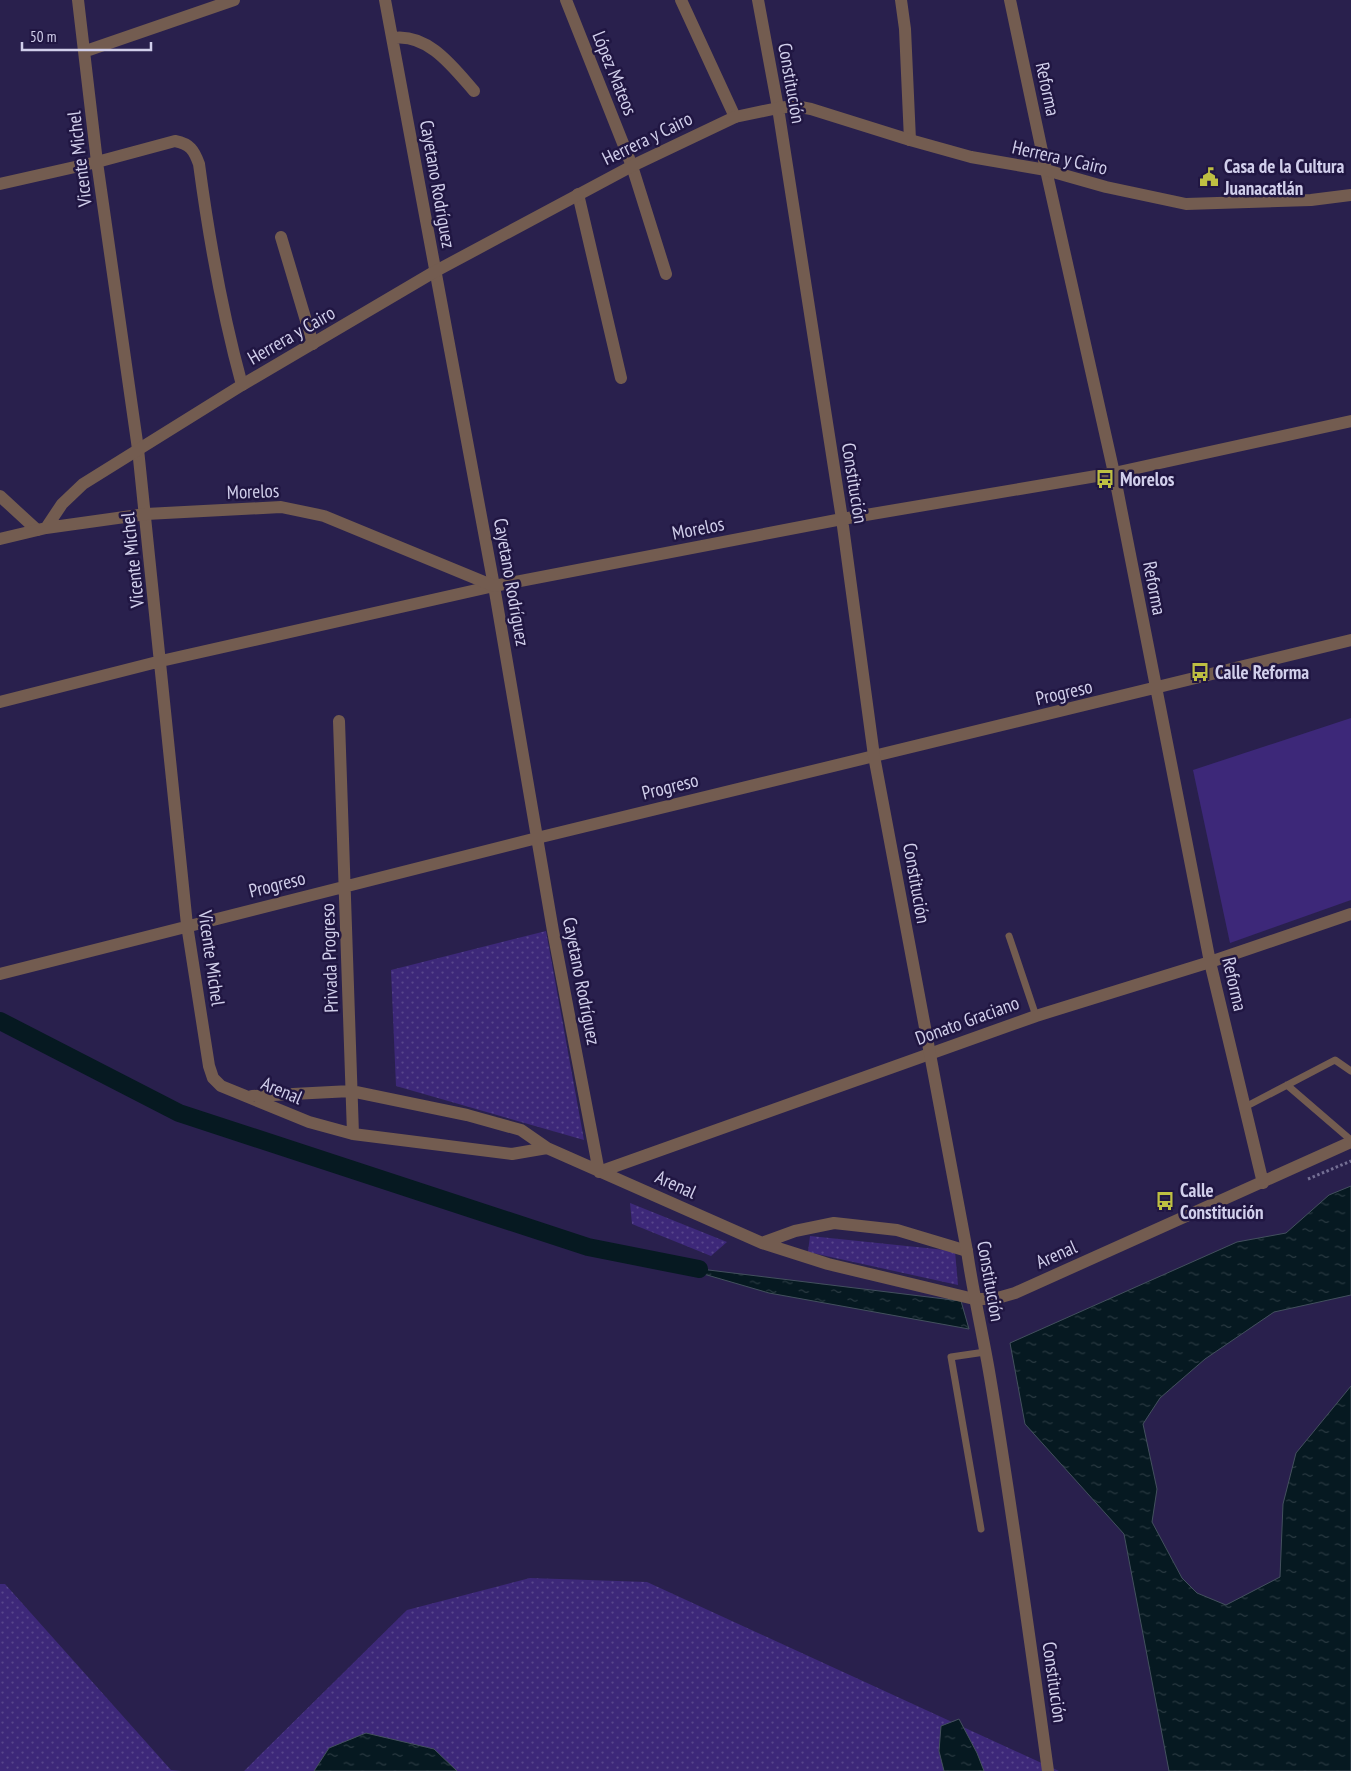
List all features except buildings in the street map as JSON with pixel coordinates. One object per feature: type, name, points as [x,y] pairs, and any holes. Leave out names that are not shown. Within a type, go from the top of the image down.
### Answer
[{"type":"street","name":"Vicente Michel","points":[[78,0],[86,51],[97,162],[146,514],[187,925],[209,1066],[213,1078],[221,1086],[247,1096]]},
{"type":"street","points":[[86,51],[234,0]]},
{"type":"street","name":"Cayetano Rodríguez","points":[[385,0],[434,272],[494,586],[553,931],[599,1172]]},
{"type":"street","name":"López Mateos","points":[[566,0],[632,166],[666,274]]},
{"type":"street","points":[[681,0],[735,117]]},
{"type":"street","name":"Constitución","points":[[758,0],[778,108],[842,519],[874,756],[985,1352],[1018,1546],[1048,1771]]},
{"type":"street","points":[[901,0],[905,30],[910,140]]},
{"type":"street","name":"Reforma","points":[[1010,0],[1114,473],[1210,962],[1263,1183]]},
{"type":"street","points":[[393,38],[406,36],[419,39],[453,67],[474,91]]},
{"type":"street","name":"Herrera y Cairo","points":[[41,529],[62,504],[83,484],[242,385],[434,272],[632,166],[735,117],[795,106],[811,109],[971,157],[1046,170],[1106,187],[1186,204],[1311,200],[1351,195]]},
{"type":"street","points":[[0,184],[97,162],[175,141],[186,143],[194,151],[199,164],[210,244],[225,324],[242,385]]},
{"type":"street","points":[[578,194],[621,378]]},
{"type":"street","points":[[281,237],[313,344]]},
{"type":"street","name":"Morelos","points":[[0,702],[161,661],[494,586],[842,519],[1114,473],[1351,421]]},
{"type":"street","points":[[0,496],[41,529]]},
{"type":"street","name":"Morelos","points":[[0,538],[41,529],[146,514],[281,507],[324,516],[494,586]]},
{"type":"street","name":"Progreso","points":[[0,974],[187,925],[537,838],[1156,689],[1351,640]]},
{"type":"street","name":"Privada Progreso","points":[[339,721],[353,1134]]},
{"type":"street","name":"Donato Graciano","points":[[599,1172],[1036,1016],[1210,962],[1351,914]]},
{"type":"street","name":"Arenal","points":[[247,1096],[351,1091],[467,1115],[521,1130],[546,1148],[762,1243],[828,1264],[974,1299],[994,1299],[1015,1293],[1263,1183],[1351,1141]]},
{"type":"street","name":"Arenal","points":[[247,1096],[308,1122],[353,1134],[512,1154],[546,1148]]},
{"type":"street","points":[[762,1243],[795,1231],[834,1223],[897,1230],[967,1250]]},
{"type":"lane","points":[[1010,936],[1036,1016]]},
{"type":"lane","points":[[1245,1107],[1335,1060],[1351,1071]]},
{"type":"lane","points":[[1287,1085],[1351,1141]]},
{"type":"lane","points":[[981,1529],[951,1357],[985,1352]]},
{"type":"shaded area","points":[[1351,718],[1351,900],[1230,943],[1193,770]]},
{"type":"shaded area","points":[[546,931],[584,1140],[396,1086],[391,970]]},
{"type":"shaded area","points":[[630,1203],[727,1242],[711,1256],[632,1224]]},
{"type":"shaded area","points":[[810,1236],[955,1251],[958,1285],[808,1252]]},
{"type":"shaded area","points":[[530,1578],[647,1582],[1059,1771],[244,1771],[407,1610]]},
{"type":"shaded area","points":[[0,1584],[5,1584],[171,1770],[182,1771],[0,1771]]},
{"type":"water","points":[[1351,1186],[1351,1295],[1274,1312],[1205,1359],[1160,1398],[1143,1424],[1157,1489],[1152,1522],[1182,1578],[1197,1593],[1226,1605],[1280,1577],[1283,1504],[1296,1453],[1351,1386],[1351,1771],[1169,1771],[1124,1534],[1025,1424],[1010,1343],[1237,1242],[1286,1233],[1329,1195]]},
{"type":"water","points":[[676,1266],[961,1301],[969,1329],[769,1293]]},
{"type":"water","points":[[959,1719],[984,1771],[944,1771],[939,1751],[941,1726]]},
{"type":"water","points":[[366,1733],[434,1749],[457,1771],[314,1771],[329,1748]]},
{"type":"waterway","points":[[0,1021],[179,1113],[588,1247],[699,1269]]},
{"type":"place","name":"Casa de la Cultura Juanacatlán","points":[[1209,177]]},
{"type":"place","name":"Morelos","points":[[1105,479]]},
{"type":"place","name":"Calle Reforma","points":[[1200,672]]},
{"type":"place","name":"Calle Constitución","points":[[1165,1201]]}]
